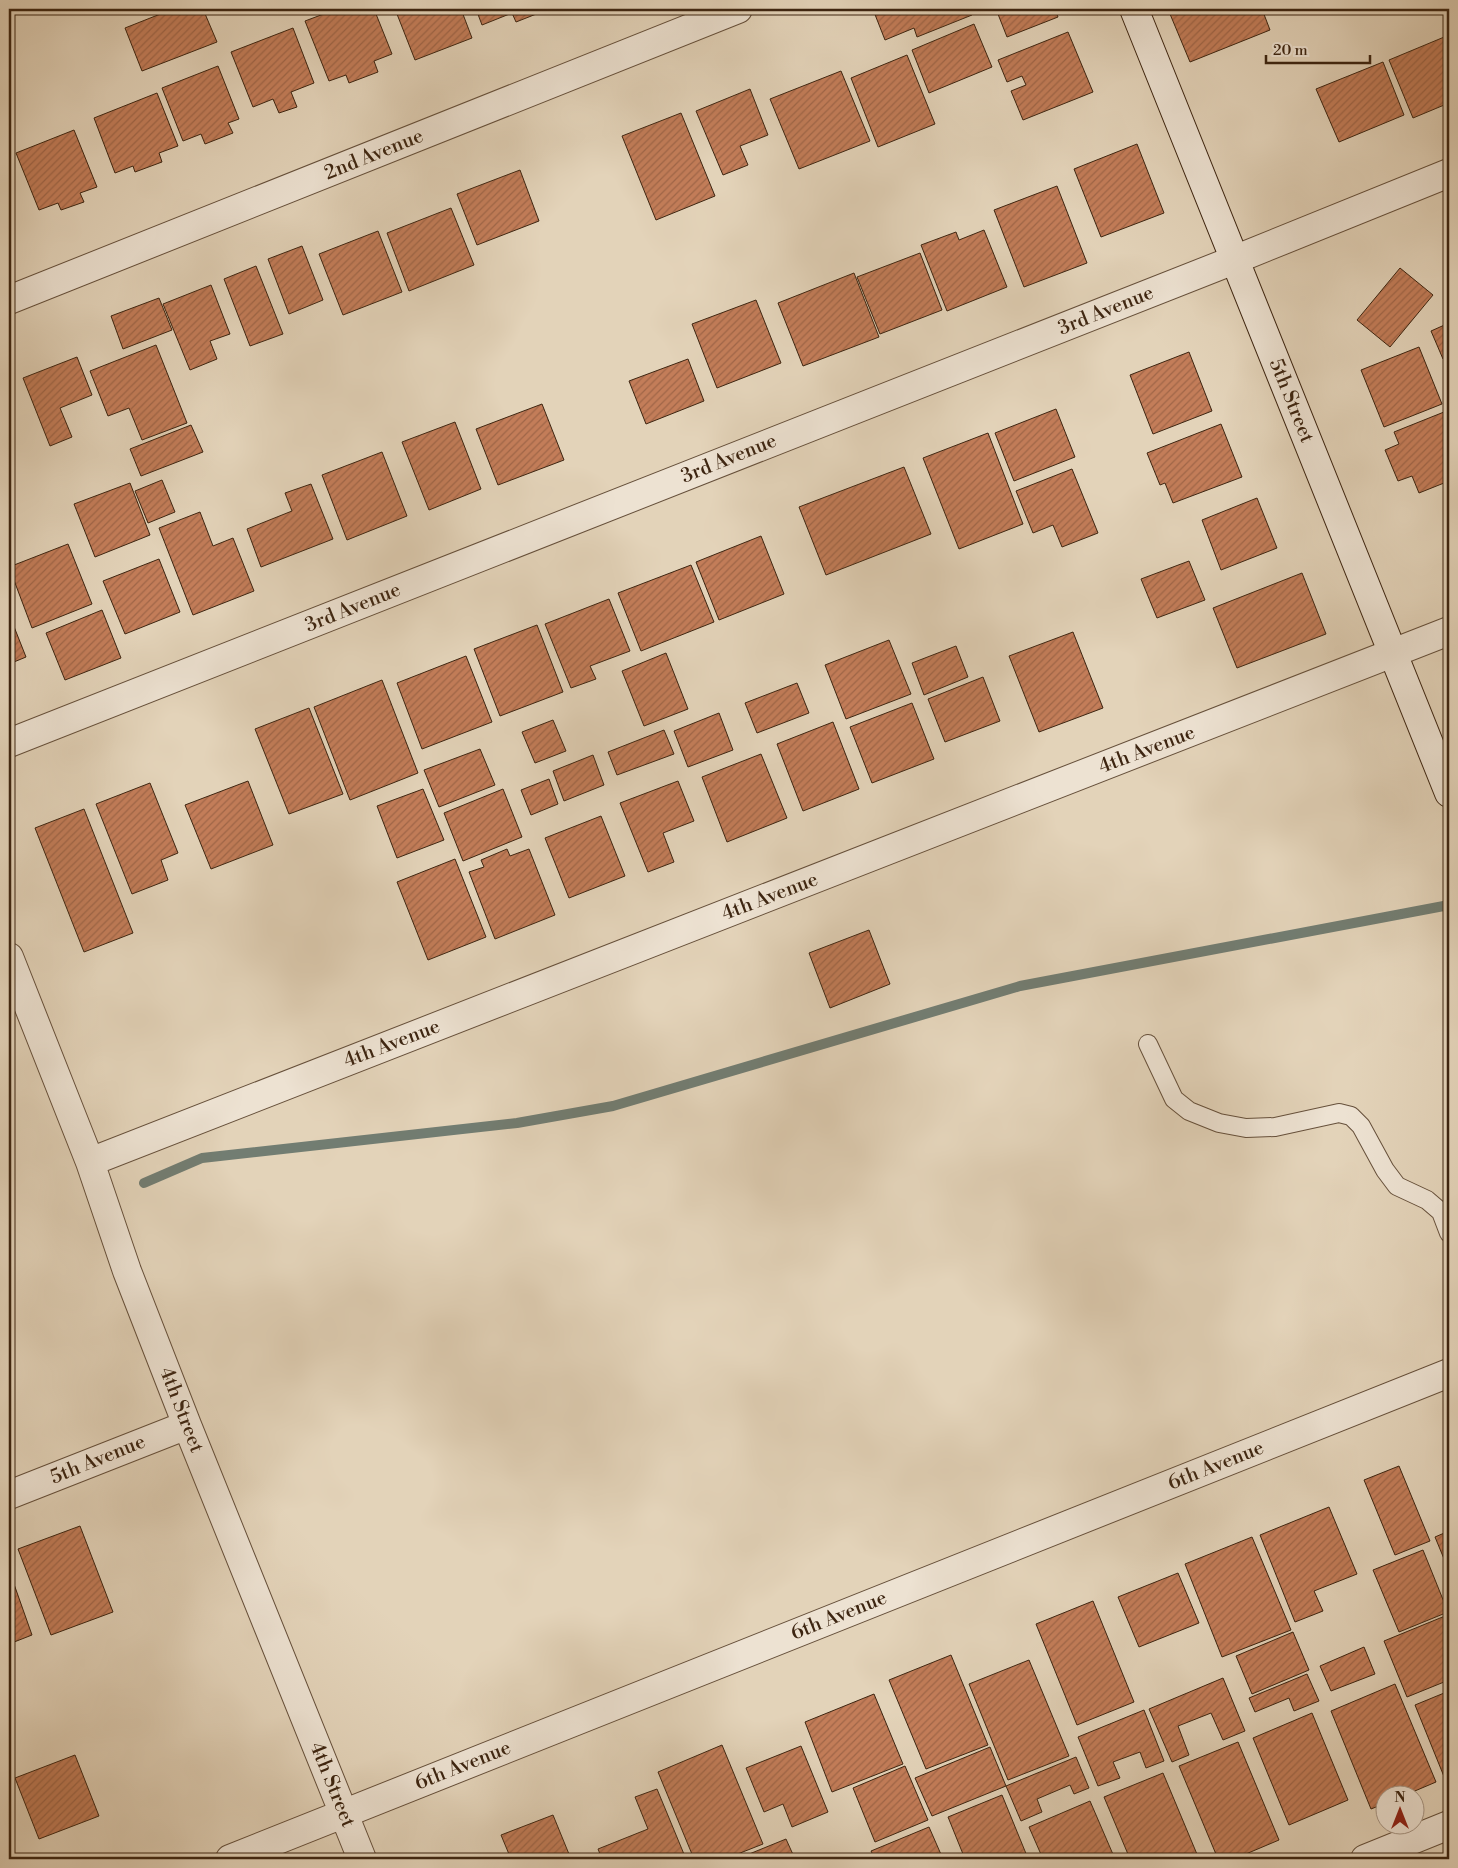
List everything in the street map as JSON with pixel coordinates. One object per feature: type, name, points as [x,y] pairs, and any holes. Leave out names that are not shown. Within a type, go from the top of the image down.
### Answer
[{"type":"street","name":"2nd Avenue","points":[[9,300],[738,9]]},
{"type":"street","name":"5th Street","points":[[1134,9],[1449,793]]},
{"type":"street","name":"3rd Avenue","points":[[9,743],[1234,260],[1449,173]]},
{"type":"street","name":"4th Avenue","points":[[90,1162],[1449,631]]},
{"type":"street","name":"4th Street","points":[[9,957],[90,1162],[127,1271],[187,1425],[362,1859]]},
{"type":"street","name":"6th Avenue","points":[[230,1859],[1449,1373]]},
{"type":"street","name":"5th Avenue","points":[[9,1495],[187,1425]]},
{"type":"street","points":[[1365,1859],[1449,1825]]},
{"type":"lane","points":[[1148,1044],[1174,1099],[1189,1111],[1219,1123],[1246,1128],[1274,1127],[1339,1113],[1351,1116],[1361,1126],[1385,1170],[1397,1186],[1427,1200],[1441,1212],[1449,1233]]},
{"type":"building","points":[[173,9],[203,9],[217,42],[142,71],[125,28]]},
{"type":"building","points":[[337,9],[374,9],[392,54],[374,61],[378,72],[349,83],[346,75],[329,81],[305,21]]},
{"type":"building","points":[[395,9],[461,9],[472,38],[415,60]]},
{"type":"building","points":[[476,9],[549,9],[516,22],[512,13],[482,25]]},
{"type":"building","points":[[882,9],[970,9],[972,15],[917,37],[914,28],[885,40],[874,12]]},
{"type":"building","points":[[996,9],[1055,9],[1058,17],[1007,37]]},
{"type":"building","points":[[1182,9],[1262,9],[1270,30],[1190,62],[1170,14]]},
{"type":"building","points":[[974,24],[992,67],[929,93],[912,50]]},
{"type":"building","points":[[293,28],[314,83],[291,92],[297,107],[279,113],[273,99],[253,107],[231,52]]},
{"type":"building","points":[[1068,32],[1093,92],[1023,120],[1011,91],[1026,85],[1022,76],[1007,82],[998,60]]},
{"type":"building","points":[[1449,35],[1449,103],[1413,118],[1389,60]]},
{"type":"building","points":[[907,55],[935,124],[878,147],[851,78]]},
{"type":"building","points":[[1383,62],[1404,115],[1339,142],[1316,89]]},
{"type":"building","points":[[218,66],[239,119],[228,123],[233,133],[205,144],[201,134],[183,141],[162,88]]},
{"type":"building","points":[[841,71],[870,141],[799,169],[770,99]]},
{"type":"building","points":[[750,89],[768,135],[740,146],[748,165],[723,175],[696,111]]},
{"type":"building","points":[[157,93],[178,146],[159,153],[162,162],[135,172],[133,166],[115,173],[94,118]]},
{"type":"building","points":[[681,113],[715,196],[656,220],[622,136]]},
{"type":"building","points":[[74,130],[97,187],[80,193],[84,202],[61,210],[58,203],[39,210],[16,153]]},
{"type":"building","points":[[1137,144],[1164,213],[1101,237],[1074,169]]},
{"type":"building","points":[[520,170],[539,221],[477,245],[457,194]]},
{"type":"building","points":[[1057,186],[1087,263],[1024,287],[994,210]]},
{"type":"building","points":[[451,208],[474,265],[409,291],[387,233]]},
{"type":"building","points":[[984,230],[1007,287],[947,311],[921,245],[956,232],[959,240]]},
{"type":"building","points":[[378,231],[402,292],[343,315],[319,254]]},
{"type":"building","points":[[302,246],[323,300],[289,314],[268,259]]},
{"type":"building","points":[[920,253],[942,310],[880,334],[857,277]]},
{"type":"building","points":[[256,266],[283,334],[250,346],[224,279]]},
{"type":"building","points":[[1400,268],[1433,295],[1390,347],[1357,320]]},
{"type":"building","points":[[854,273],[879,337],[803,366],[778,303]]},
{"type":"building","points":[[211,285],[230,334],[210,341],[217,359],[190,370],[163,304]]},
{"type":"building","points":[[159,298],[172,330],[123,349],[111,316]]},
{"type":"building","points":[[756,300],[781,363],[717,388],[692,324]]},
{"type":"building","points":[[1449,323],[1449,356],[1443,359],[1431,331]]},
{"type":"building","points":[[156,345],[187,423],[142,440],[129,408],[108,416],[90,371]]},
{"type":"building","points":[[1419,347],[1442,404],[1384,427],[1361,370]]},
{"type":"building","points":[[1189,352],[1212,411],[1153,434],[1130,375]]},
{"type":"building","points":[[77,357],[92,395],[60,408],[72,437],[50,446],[23,378]]},
{"type":"building","points":[[688,359],[704,401],[646,424],[629,381]]},
{"type":"building","points":[[542,404],[564,460],[498,485],[476,429]]},
{"type":"building","points":[[1056,409],[1075,457],[1014,481],[995,433]]},
{"type":"building","points":[[1449,410],[1449,481],[1419,493],[1412,476],[1398,481],[1385,450],[1399,444],[1394,432]]},
{"type":"building","points":[[455,422],[481,489],[429,510],[402,442]]},
{"type":"building","points":[[1221,424],[1242,477],[1173,503],[1165,483],[1160,485],[1147,453]]},
{"type":"building","points":[[191,425],[203,452],[141,476],[130,449]]},
{"type":"building","points":[[988,433],[1023,524],[959,549],[923,458]]},
{"type":"building","points":[[382,452],[407,516],[347,540],[322,475]]},
{"type":"building","points":[[904,467],[931,534],[826,575],[799,507]]},
{"type":"building","points":[[1072,469],[1098,533],[1062,547],[1053,525],[1033,533],[1016,491]]},
{"type":"building","points":[[162,480],[175,512],[148,523],[135,491]]},
{"type":"building","points":[[130,483],[150,535],[95,557],[74,504]]},
{"type":"building","points":[[311,484],[333,539],[261,567],[247,529],[292,511],[285,493]]},
{"type":"building","points":[[1257,498],[1277,548],[1221,570],[1202,520]]},
{"type":"building","points":[[200,512],[213,546],[233,538],[254,591],[193,615],[159,528]]},
{"type":"building","points":[[761,536],[784,594],[719,620],[696,562]]},
{"type":"building","points":[[68,544],[92,604],[32,628],[9,567]]},
{"type":"building","points":[[159,559],[180,612],[125,634],[103,581]]},
{"type":"building","points":[[1189,561],[1205,600],[1157,618],[1141,579]]},
{"type":"building","points":[[691,565],[714,622],[641,651],[618,593]]},
{"type":"building","points":[[1302,573],[1326,634],[1237,668],[1213,608]]},
{"type":"building","points":[[609,599],[630,651],[590,666],[596,679],[571,688],[545,624]]},
{"type":"building","points":[[102,610],[121,658],[65,680],[46,633]]},
{"type":"building","points":[[9,614],[26,657],[9,664]]},
{"type":"building","points":[[537,625],[563,692],[500,716],[474,649]]},
{"type":"building","points":[[1073,632],[1103,708],[1039,732],[1009,656]]},
{"type":"building","points":[[889,640],[911,694],[846,719],[825,665]]},
{"type":"building","points":[[956,646],[968,677],[924,695],[912,663]]},
{"type":"building","points":[[666,653],[688,709],[644,726],[622,671]]},
{"type":"building","points":[[466,656],[492,722],[422,749],[397,683]]},
{"type":"building","points":[[983,677],[1000,721],[945,742],[928,699]]},
{"type":"building","points":[[382,680],[418,773],[350,800],[314,707]]},
{"type":"building","points":[[797,683],[809,713],[757,733],[745,703]]},
{"type":"building","points":[[912,703],[934,759],[872,783],[850,727]]},
{"type":"building","points":[[309,708],[343,794],[289,814],[255,729]]},
{"type":"building","points":[[719,713],[733,750],[688,767],[674,731]]},
{"type":"building","points":[[553,720],[566,751],[535,763],[522,732]]},
{"type":"building","points":[[833,722],[859,789],[803,811],[777,744]]},
{"type":"building","points":[[664,730],[674,754],[617,775],[608,752]]},
{"type":"building","points":[[480,749],[495,785],[439,807],[424,770]]},
{"type":"building","points":[[761,754],[787,818],[727,842],[702,777]]},
{"type":"building","points":[[593,755],[604,785],[564,801],[553,771]]},
{"type":"building","points":[[549,779],[558,804],[531,815],[521,790]]},
{"type":"building","points":[[248,781],[273,845],[211,869],[185,805]]},
{"type":"building","points":[[678,781],[694,821],[663,833],[674,862],[648,872],[620,803]]},
{"type":"building","points":[[150,783],[178,853],[161,860],[168,880],[132,894],[96,804]]},
{"type":"building","points":[[423,789],[444,840],[397,858],[377,806]]},
{"type":"building","points":[[503,789],[522,837],[463,861],[444,813]]},
{"type":"building","points":[[84,809],[133,933],[84,952],[35,828]]},
{"type":"building","points":[[601,816],[625,876],[569,898],[545,838]]},
{"type":"building","points":[[507,849],[510,856],[529,849],[555,915],[495,939],[469,872],[484,867],[481,860]]},
{"type":"building","points":[[455,859],[486,937],[428,960],[397,882]]},
{"type":"building","points":[[869,930],[890,984],[830,1008],[809,953]]},
{"type":"building","points":[[1399,1466],[1430,1541],[1395,1555],[1364,1480]]},
{"type":"building","points":[[1329,1507],[1357,1574],[1314,1591],[1323,1611],[1295,1622],[1260,1535]]},
{"type":"building","points":[[80,1526],[113,1612],[51,1635],[18,1549]]},
{"type":"building","points":[[1449,1531],[1449,1571],[1435,1537]]},
{"type":"building","points":[[1252,1537],[1291,1630],[1222,1657],[1185,1564]]},
{"type":"building","points":[[1423,1550],[1448,1612],[1399,1632],[1373,1570]]},
{"type":"building","points":[[9,1570],[32,1635],[9,1644]]},
{"type":"building","points":[[1178,1573],[1199,1623],[1139,1647],[1118,1597]]},
{"type":"building","points":[[1093,1601],[1134,1702],[1077,1725],[1036,1624]]},
{"type":"building","points":[[1445,1616],[1449,1626],[1449,1680],[1407,1697],[1384,1641]]},
{"type":"building","points":[[1293,1632],[1309,1670],[1252,1694],[1236,1656]]},
{"type":"building","points":[[1364,1647],[1375,1674],[1331,1691],[1320,1666]]},
{"type":"building","points":[[951,1655],[988,1745],[926,1769],[889,1680]]},
{"type":"building","points":[[1029,1660],[1069,1756],[1008,1780],[969,1684]]},
{"type":"building","points":[[1307,1674],[1319,1701],[1294,1711],[1289,1698],[1255,1712],[1249,1698]]},
{"type":"building","points":[[1223,1678],[1245,1731],[1223,1740],[1211,1713],[1178,1726],[1189,1755],[1172,1762],[1149,1709]]},
{"type":"building","points":[[1395,1684],[1436,1782],[1426,1786],[1376,1786],[1376,1807],[1371,1809],[1331,1711]]},
{"type":"building","points":[[1449,1691],[1449,1777],[1445,1779],[1415,1705]]},
{"type":"building","points":[[874,1694],[903,1764],[832,1792],[805,1722]]},
{"type":"building","points":[[1144,1710],[1164,1761],[1146,1768],[1140,1752],[1113,1762],[1120,1778],[1098,1786],[1078,1737]]},
{"type":"building","points":[[1312,1713],[1348,1800],[1289,1825],[1253,1738]]},
{"type":"building","points":[[1238,1742],[1279,1840],[1234,1859],[1218,1859],[1179,1766]]},
{"type":"building","points":[[722,1745],[763,1844],[725,1859],[694,1859],[658,1772]]},
{"type":"building","points":[[801,1746],[828,1812],[792,1827],[783,1804],[764,1812],[746,1768]]},
{"type":"building","points":[[990,1747],[1006,1786],[932,1816],[915,1778]]},
{"type":"building","points":[[75,1755],[99,1816],[39,1839],[15,1778]]},
{"type":"building","points":[[1076,1757],[1089,1788],[1074,1794],[1070,1785],[1037,1799],[1042,1812],[1021,1821],[1006,1786]]},
{"type":"building","points":[[905,1766],[928,1820],[875,1842],[853,1788]]},
{"type":"building","points":[[1163,1773],[1199,1859],[1130,1859],[1104,1797]]},
{"type":"building","points":[[657,1789],[686,1859],[602,1859],[598,1849],[648,1829],[635,1797]]},
{"type":"building","points":[[1002,1795],[1027,1856],[1020,1859],[965,1859],[948,1817]]},
{"type":"building","points":[[1090,1801],[1115,1859],[1043,1859],[1029,1827]]},
{"type":"building","points":[[553,1815],[571,1859],[511,1859],[501,1835]]},
{"type":"building","points":[[929,1827],[943,1859],[875,1859],[871,1851]]},
{"type":"building","points":[[786,1839],[795,1859],[737,1859]]},
{"type":"waterway","points":[[144,1183],[202,1158],[517,1123],[613,1106],[1020,986],[1449,905]]}]
